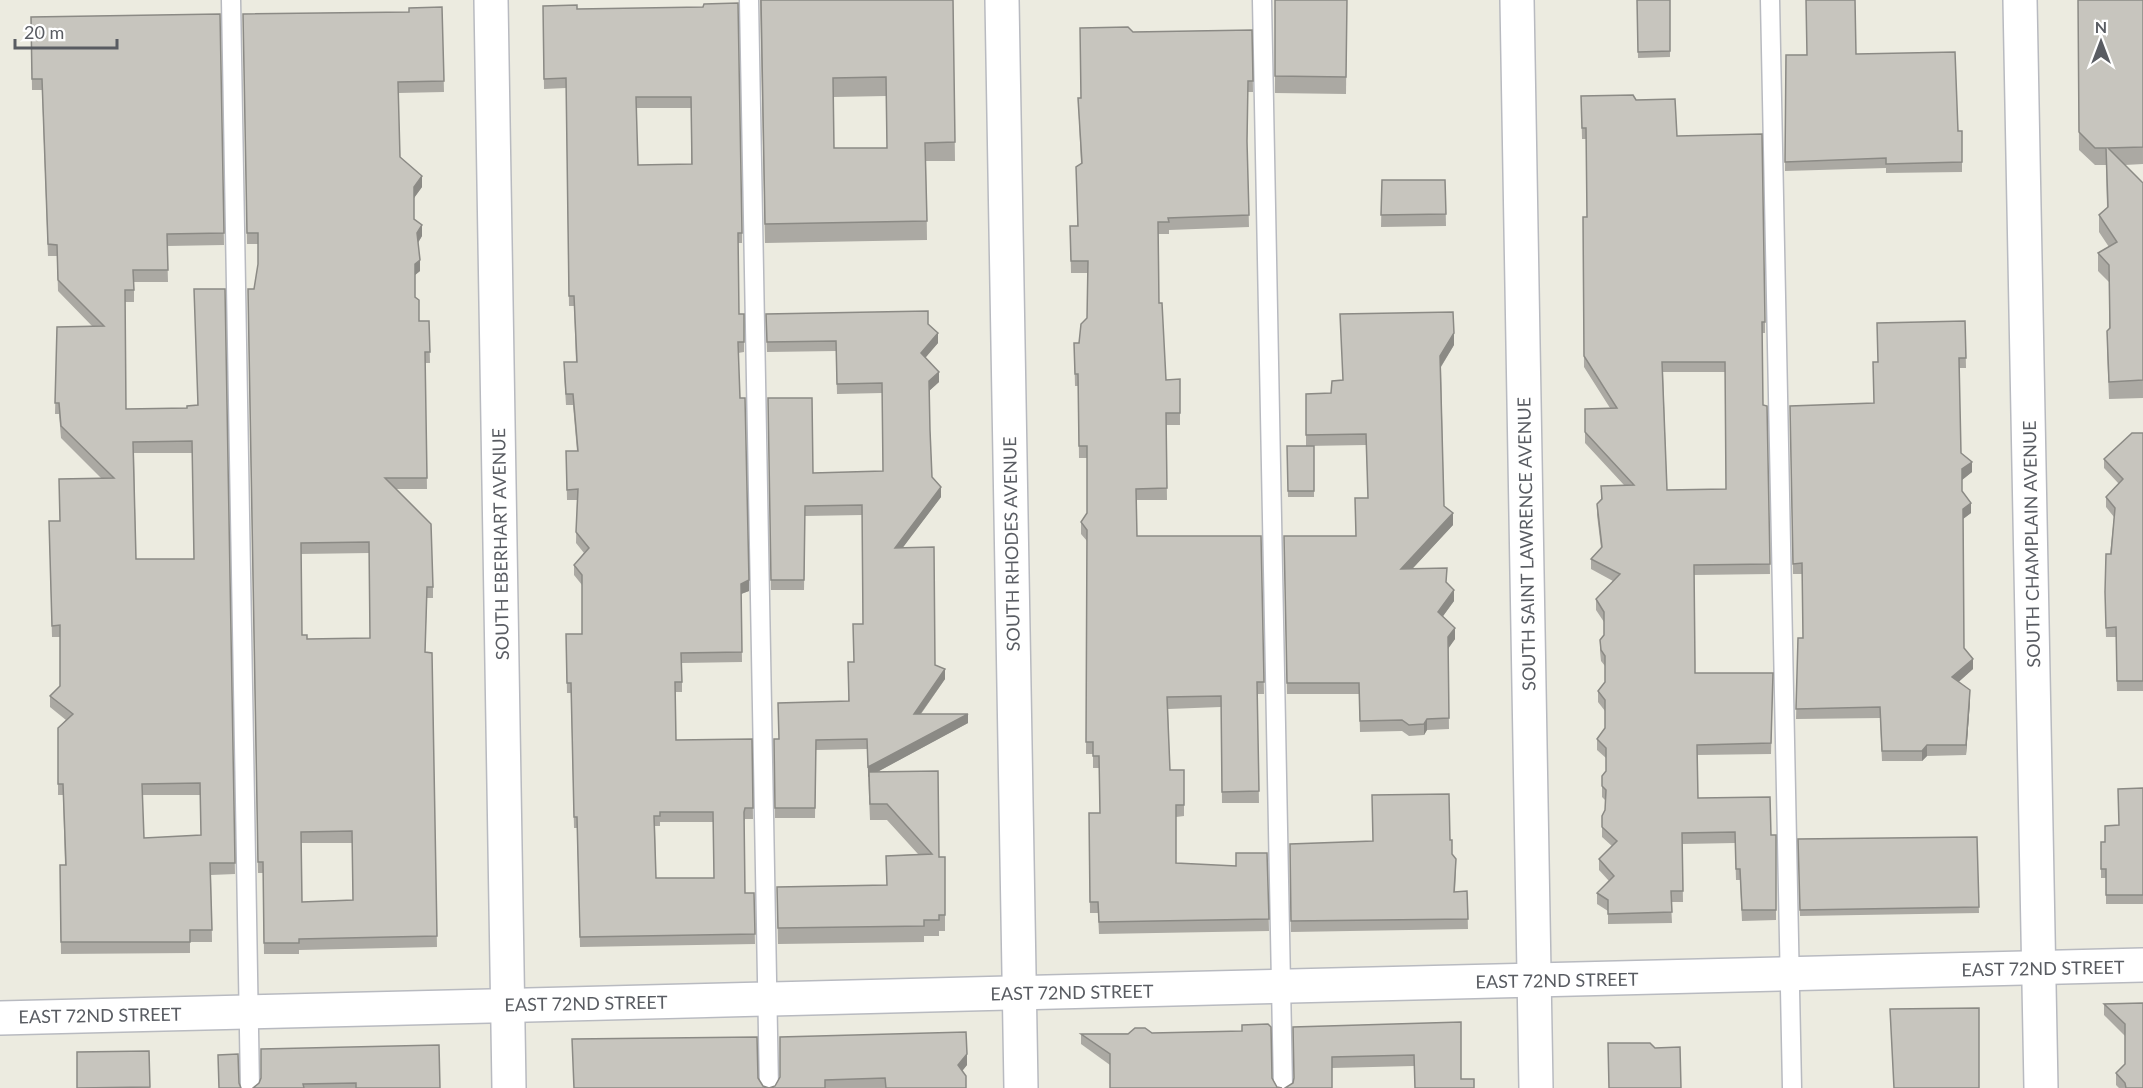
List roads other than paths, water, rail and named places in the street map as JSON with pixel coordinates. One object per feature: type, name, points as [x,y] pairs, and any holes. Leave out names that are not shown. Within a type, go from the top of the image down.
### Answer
[{"type":"street","name":"SOUTH EBERHART AVENUE","points":[[491,0],[509,1088]]},
{"type":"street","name":"SOUTH RHODES AVENUE","points":[[1002,0],[1021,1088]]},
{"type":"street","name":"SOUTH SAINT LAWRENCE AVENUE","points":[[1517,0],[1536,1088]]},
{"type":"street","name":"SOUTH CHAMPLAIN AVENUE","points":[[2020,0],[2041,1088]]},
{"type":"street","name":"EAST 72ND STREET","points":[[0,1018],[2143,965]]},
{"type":"lane","points":[[231,0],[250,1088]]},
{"type":"lane","points":[[748,0],[769,1088]]},
{"type":"lane","points":[[1263,0],[1283,1088]]},
{"type":"lane","points":[[1770,0],[1792,1088]]}]
